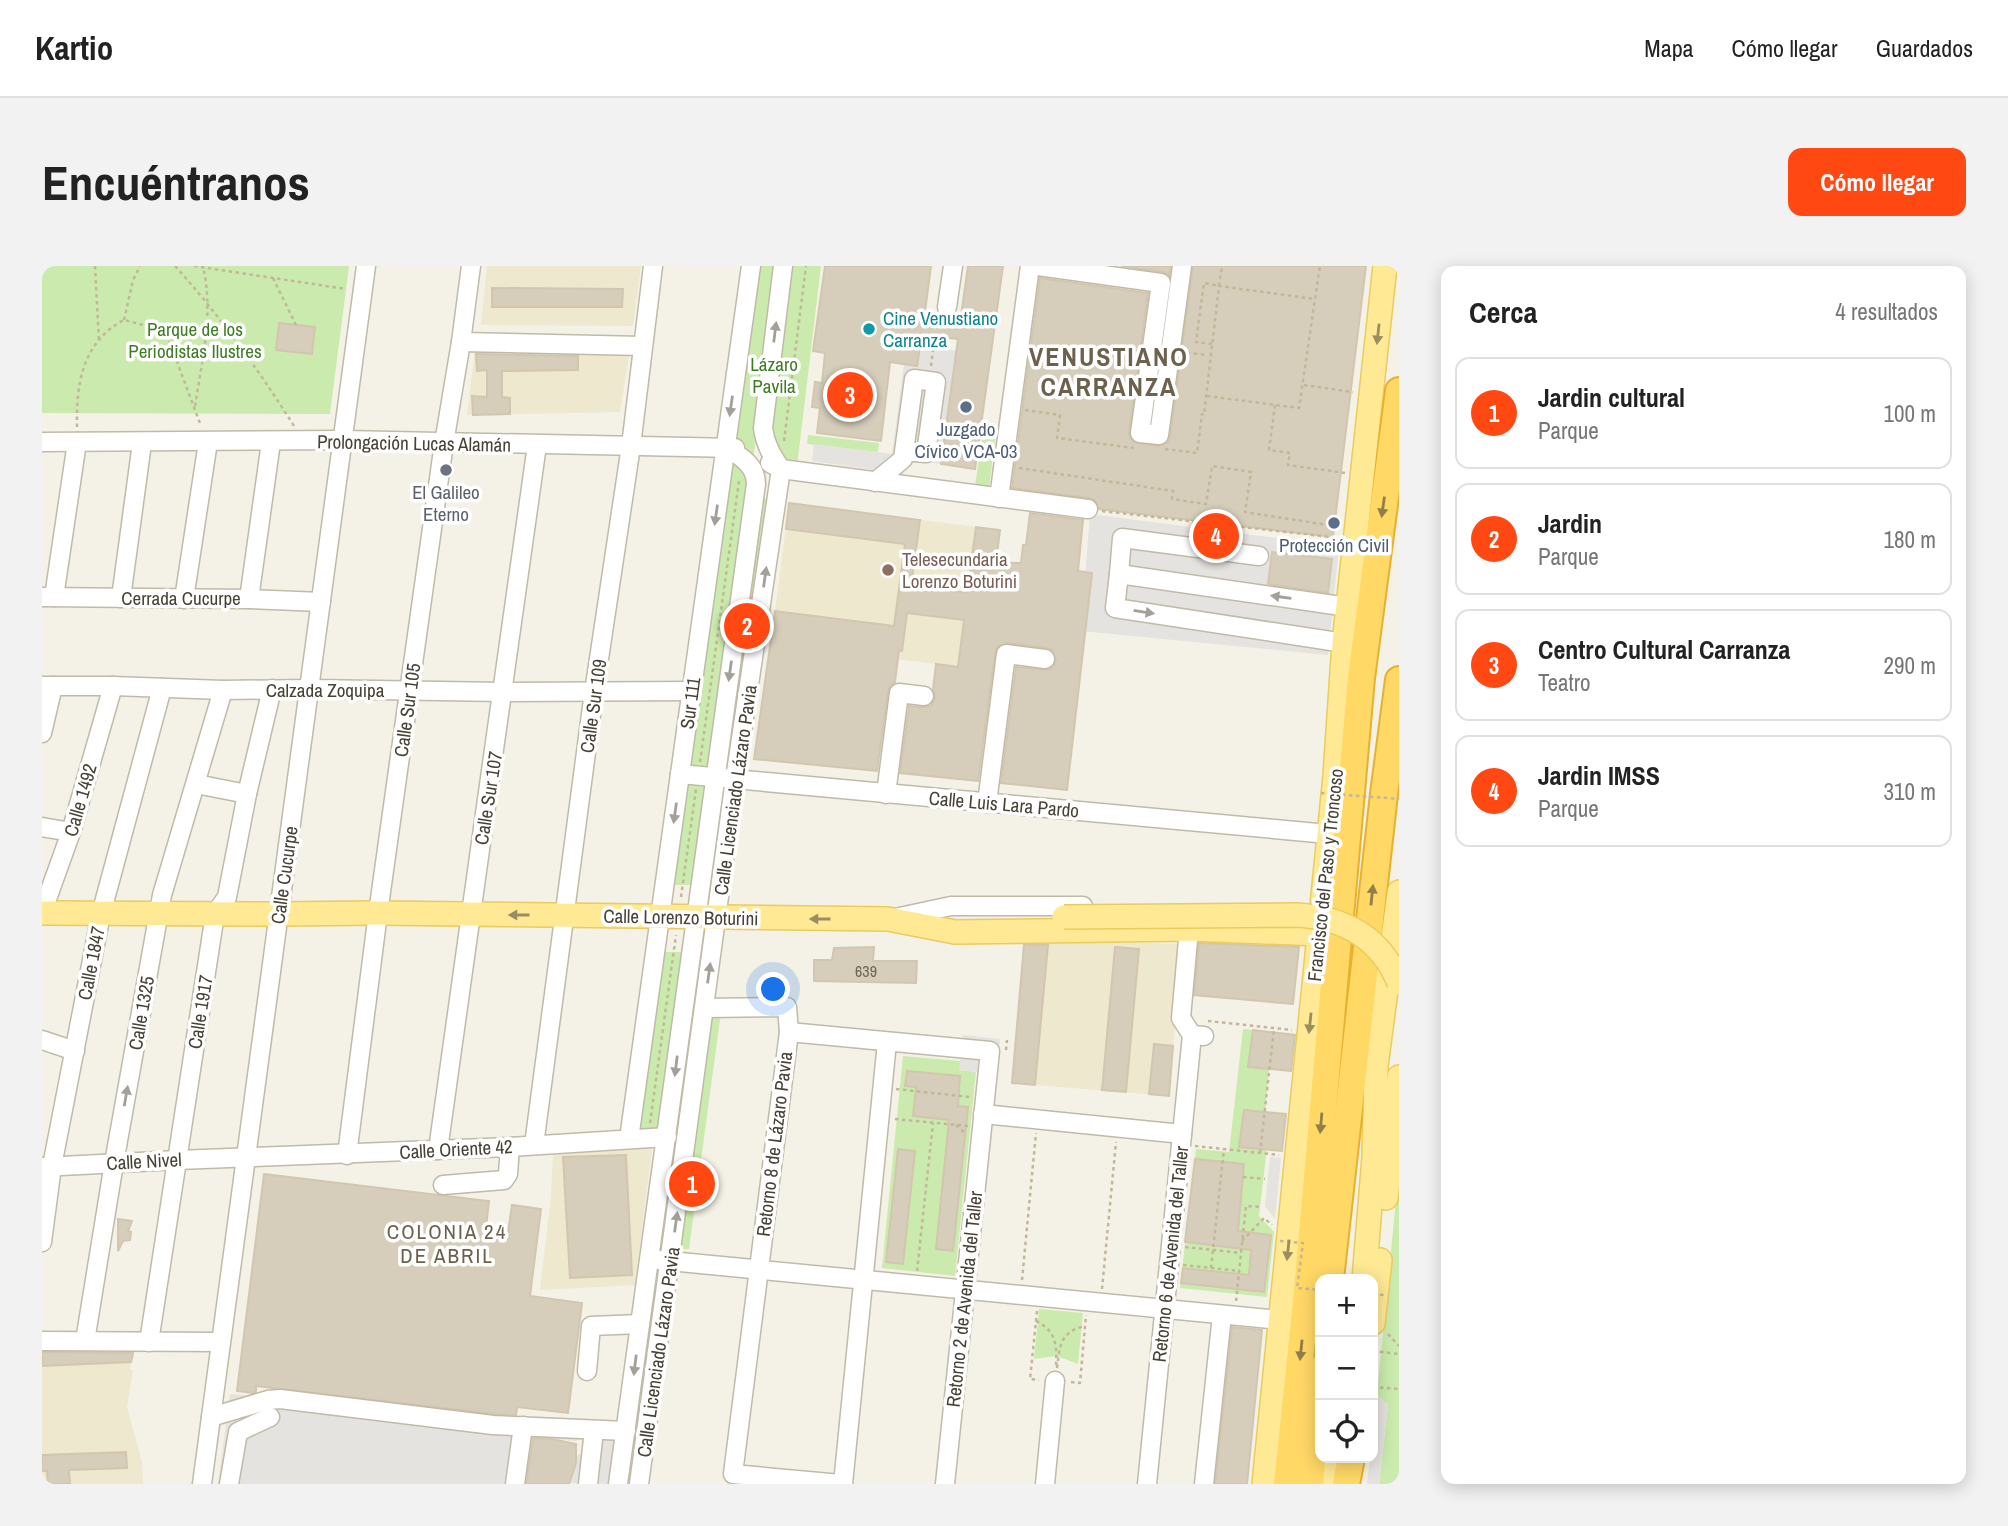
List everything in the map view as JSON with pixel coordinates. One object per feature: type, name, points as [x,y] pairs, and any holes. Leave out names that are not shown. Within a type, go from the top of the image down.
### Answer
[{"type":"highway","name":"Francisco del Paso y Troncoso","points":[[1287,1484],[1306,1302],[1361,678],[1399,391]]},
{"type":"highway","points":[[1338,734],[1352,692],[1361,678]]},
{"type":"highway","points":[[1391,796],[1399,680]]},
{"type":"highway","points":[[1331,1274],[1399,738]]},
{"type":"highway","points":[[1311,1484],[1318,1400]]},
{"type":"highway","points":[[1348,1484],[1350,1463]]},
{"type":"main road","name":"Francisco del Paso y Troncoso","points":[[1264,1484],[1338,734],[1348,607],[1349,533],[1385,266]]},
{"type":"main road","points":[[1349,1274],[1361,1152],[1376,1066],[1399,892]]},
{"type":"main road","name":"Calle Lorenzo Boturini","points":[[42,913],[378,913],[888,919],[955,932],[1189,929],[1319,934]]},
{"type":"main road","points":[[888,919],[1298,915],[1326,918],[1352,928],[1374,945],[1386,958],[1399,983]]},
{"type":"main road","points":[[1364,1274],[1374,1157],[1376,1066]]},
{"type":"main road","points":[[1378,1313],[1399,1077]]},
{"type":"main road","points":[[1331,1484],[1333,1463]]},
{"type":"street","name":"Calle Cucurpe","points":[[202,1484],[366,266]]},
{"type":"street","name":"Calle Sur 105","points":[[347,1154],[378,913],[471,266]]},
{"type":"street","name":"Calle Sur 109","points":[[534,1145],[594,692],[631,446],[653,266]]},
{"type":"street","name":"Sur 111","points":[[629,1139],[688,917],[698,776],[692,691],[751,266]]},
{"type":"street","points":[[781,469],[764,440],[763,428],[783,266]]},
{"type":"street","points":[[947,307],[953,266]]},
{"type":"street","points":[[999,498],[1030,266]]},
{"type":"street","points":[[1038,266],[1161,283],[1148,349],[1140,433],[1158,435],[1182,266]]},
{"type":"street","points":[[461,342],[642,346]]},
{"type":"street","name":"Prolongación Lucas Alamán","points":[[42,442],[344,440],[726,447],[743,450],[781,469],[1088,509]]},
{"type":"street","points":[[48,597],[77,442]]},
{"type":"street","points":[[184,599],[208,442]]},
{"type":"street","points":[[249,599],[271,442]]},
{"type":"street","points":[[121,598],[142,443]]},
{"type":"street","name":"Calle Sur 107","points":[[438,1150],[537,445]]},
{"type":"street","points":[[726,447],[742,458]]},
{"type":"street","points":[[875,482],[903,459],[904,450]]},
{"type":"street","name":"Calle Licenciado Lázaro Pavia","points":[[618,1484],[667,1137],[688,917],[698,776],[756,484],[753,468],[742,458]]},
{"type":"street","name":"Calle Licenciado Lázaro Pavia","points":[[639,1484],[705,1008],[688,917],[736,779],[781,469]]},
{"type":"street","points":[[1259,556],[1122,538],[1115,608],[1344,643]]},
{"type":"street","points":[[1119,574],[1348,607]]},
{"type":"street","name":"Cerrada Cucurpe","points":[[48,597],[249,599],[321,603]]},
{"type":"street","points":[[987,803],[1006,654],[1045,659]]},
{"type":"street","points":[[42,733],[48,686]]},
{"type":"street","name":"Calzada Zoquipa","points":[[48,686],[223,690],[692,691]]},
{"type":"street","name":"Calle 1492","points":[[42,913],[71,831],[113,686]]},
{"type":"street","name":"Calle 1847","points":[[42,1242],[47,1166],[75,1051],[100,914],[162,688]]},
{"type":"street","name":"Calle 1917","points":[[149,1342],[215,914],[227,897],[247,794],[272,689]]},
{"type":"street","name":"Calle 1325","points":[[85,1341],[162,895],[223,690]]},
{"type":"street","points":[[886,794],[899,693],[924,696]]},
{"type":"street","name":"Calle Luis Lara Pardo","points":[[698,776],[1328,834]]},
{"type":"street","points":[[196,784],[247,794]]},
{"type":"street","points":[[42,827],[71,831]]},
{"type":"street","points":[[888,919],[951,906],[1301,906]]},
{"type":"street","points":[[1181,1018],[1189,929]]},
{"type":"street","points":[[705,1008],[787,1007],[789,1032]]},
{"type":"street","name":"Retorno 6 de Avenida del Taller","points":[[1147,1484],[1182,1139],[1198,1036],[1181,1018]]},
{"type":"street","name":"Retorno 8 de Lázaro Pavia","points":[[887,1042],[842,1484],[733,1474],[789,1032],[990,1051]]},
{"type":"street","points":[[42,1040],[75,1051]]},
{"type":"street","name":"Retorno 2 de Avenida del Taller","points":[[945,1484],[990,1051]]},
{"type":"street","points":[[983,1113],[1117,1127],[1182,1139]]},
{"type":"street","name":"Calle Oriente 42","points":[[246,1158],[510,1147],[667,1137]]},
{"type":"street","points":[[443,1185],[504,1180],[508,1174],[510,1147]]},
{"type":"street","name":"Calle Nivel","points":[[47,1166],[246,1158]]},
{"type":"street","points":[[649,1259],[1280,1320]]},
{"type":"street","points":[[1204,1484],[1228,1315]]},
{"type":"street","points":[[587,1371],[591,1326],[640,1324]]},
{"type":"street","points":[[42,1341],[220,1342]]},
{"type":"street","points":[[1045,1484],[1055,1381]]},
{"type":"street","points":[[211,1417],[280,1399],[493,1425],[626,1432]]},
{"type":"street","points":[[229,1484],[238,1432],[270,1418]]},
{"type":"street","points":[[515,1484],[523,1426]]},
{"type":"street","points":[[588,1484],[594,1430]]},
{"type":"path","points":[[95,266],[99,342]]},
{"type":"path","points":[[124,320],[133,280],[140,266]]},
{"type":"path","points":[[175,266],[207,301],[262,374],[303,441]]},
{"type":"path","points":[[194,266],[363,291]]},
{"type":"path","points":[[781,469],[806,266]]},
{"type":"path","points":[[1160,449],[1197,453],[1222,266]]},
{"type":"path","points":[[1206,396],[1300,408],[1320,266]]},
{"type":"path","points":[[194,409],[208,322],[204,267]]},
{"type":"path","points":[[273,278],[296,325]]},
{"type":"path","points":[[1212,344],[1196,342],[1204,283],[1315,299]]},
{"type":"path","points":[[77,442],[76,397],[81,375],[99,342],[113,326],[124,320],[155,328],[170,343],[208,442]]},
{"type":"path","points":[[1148,349],[1207,355]]},
{"type":"path","points":[[1303,384],[1363,393]]},
{"type":"path","points":[[1275,405],[1269,450],[1290,453],[1288,466],[1351,474]]},
{"type":"path","points":[[1010,408],[1060,415],[1057,438],[1135,448],[1135,445]]},
{"type":"path","points":[[648,1138],[688,917],[698,776],[742,458]]},
{"type":"path","points":[[1003,466],[1173,491],[1172,499],[1206,504],[1212,466],[1251,472],[1245,512],[1324,525],[1349,533]]},
{"type":"path","points":[[1088,509],[1324,536],[1349,533]]},
{"type":"path","points":[[1324,525],[1324,536]]},
{"type":"path","points":[[1321,793],[1391,796]]},
{"type":"path","points":[[1181,1018],[1309,1031]]},
{"type":"path","points":[[1260,1153],[1274,1028]]},
{"type":"path","points":[[883,1088],[983,1113]]},
{"type":"path","points":[[880,1117],[933,1122],[983,1113]]},
{"type":"path","points":[[1038,1119],[1029,1296],[1036,1321],[1030,1379],[1080,1383],[1085,1326],[1094,1302],[1117,1127]]},
{"type":"path","points":[[916,1285],[933,1122]]},
{"type":"path","points":[[1182,1139],[1224,1149],[1297,1157]]},
{"type":"path","points":[[1211,1268],[1224,1149]]},
{"type":"path","points":[[1243,1177],[1265,1179]]},
{"type":"path","points":[[1228,1315],[1239,1271],[1246,1206],[1262,1207]]},
{"type":"path","points":[[1242,1241],[1264,1218]]},
{"type":"path","points":[[1280,1241],[1303,1243],[1297,1288],[1315,1290]]},
{"type":"path","points":[[1170,1255],[1213,1250],[1241,1253]]},
{"type":"path","points":[[1170,1255],[1211,1268],[1239,1271]]},
{"type":"path","points":[[1378,1294],[1384,1295]]},
{"type":"path","points":[[1036,1321],[1053,1335],[1057,1346],[1055,1381]]},
{"type":"path","points":[[1055,1381],[1060,1346],[1065,1335],[1085,1326]]},
{"type":"path","points":[[1378,1326],[1399,1346]]},
{"type":"path","points":[[1378,1351],[1399,1354]]},
{"type":"path","points":[[1378,1387],[1399,1389]]},
{"type":"shaded area","points":[[487,266],[641,266],[633,326],[481,325]]},
{"type":"shaded area","points":[[920,346],[957,351],[941,464],[905,459],[903,474],[812,461],[814,444],[892,454],[904,364],[917,365]]},
{"type":"shaded area","points":[[475,350],[630,350],[620,412],[467,415]]},
{"type":"shaded area","name":"Telesecundaria Lorenzo Boturini","points":[[789,503],[1000,530],[982,670],[771,643]]},
{"type":"shaded area","points":[[1090,514],[1339,546],[1328,655],[1081,631]]},
{"type":"shaded area","points":[[1025,942],[1182,944],[1169,1096],[1012,1083]]},
{"type":"shaded area","points":[[963,1035],[1000,1039],[996,1074],[959,1070]]},
{"type":"shaded area","points":[[652,1148],[635,1285],[540,1290],[553,1155]]},
{"type":"shaded area","points":[[1270,1157],[1281,1158],[1275,1219],[1265,1206]]},
{"type":"shaded area","points":[[42,1350],[134,1350],[127,1407],[142,1462],[143,1484],[42,1484]]},
{"type":"shaded area","points":[[230,1394],[623,1425],[575,1441],[540,1437],[533,1439],[526,1484],[218,1484]]},
{"type":"shaded area","points":[[1378,1396],[1388,1405],[1379,1484],[1367,1484],[1369,1463],[1378,1463]]},
{"type":"shaded area","points":[[623,1430],[613,1484],[564,1483],[576,1456],[586,1452],[587,1444]]},
{"type":"green space","name":"Parque de los Periodistas Ilustres","points":[[42,266],[349,266],[330,414],[42,413]]},
{"type":"green space","name":"Lázaro Pavila","points":[[757,266],[821,266],[797,466],[792,465],[757,430],[697,885],[674,885],[689,784]]},
{"type":"green space","points":[[984,424],[997,425],[989,488],[975,486]]},
{"type":"green space","points":[[808,435],[879,443],[878,452],[807,444]]},
{"type":"green space","points":[[760,497],[768,499],[735,754],[727,753]]},
{"type":"green space","points":[[700,951],[705,951],[665,1250],[660,1249]]},
{"type":"green space","points":[[663,952],[687,952],[661,1131],[638,1132]]},
{"type":"green space","points":[[711,1011],[721,1012],[689,1249],[675,1249]]},
{"type":"green space","points":[[1243,1029],[1279,1033],[1278,1045],[1269,1069],[1265,1111],[1271,1112],[1259,1216],[1274,1232],[1267,1297],[1180,1288],[1196,1149],[1229,1152]]},
{"type":"green space","points":[[903,1056],[960,1061],[960,1070],[976,1072],[955,1276],[882,1268]]},
{"type":"green space","points":[[1399,1169],[1399,1484],[1379,1484],[1388,1405],[1378,1396]]},
{"type":"green space","points":[[1039,1309],[1083,1313],[1078,1364],[1057,1356],[1034,1359]]},
{"type":"building","points":[[825,266],[931,266],[924,319],[960,323],[968,266],[1003,266],[975,469],[941,464],[958,339],[922,335],[917,366],[890,362],[881,441],[817,433],[820,408],[812,407],[815,382],[822,383],[825,353],[813,351]]},
{"type":"building","points":[[1121,266],[1171,266],[1169,276],[1163,272]]},
{"type":"building","points":[[1193,266],[1366,266],[1333,537],[1099,509],[1095,500],[1089,498],[1012,488],[1040,278],[1148,293],[1129,432],[1134,442],[1158,446],[1168,442],[1170,437]]},
{"type":"building","points":[[492,288],[623,289],[622,307],[492,307]]},
{"type":"building","points":[[279,323],[315,327],[312,354],[276,350]]},
{"type":"building","points":[[476,354],[578,356],[578,370],[502,371],[502,397],[510,398],[510,414],[473,415],[472,396],[487,397],[487,370],[477,371]]},
{"type":"building","points":[[789,503],[920,520],[911,586],[967,593],[976,527],[1000,530],[996,562],[1021,563],[1030,513],[1083,520],[1078,571],[1092,573],[1067,790],[1001,783],[1016,667],[1049,670],[1056,660],[1052,650],[1047,648],[1007,643],[997,647],[995,653],[978,781],[900,773],[909,706],[931,706],[935,697],[933,690],[936,664],[958,667],[964,620],[907,613],[895,682],[888,692],[877,771],[754,759],[775,611],[894,626],[905,544],[786,529]]},
{"type":"building","points":[[1272,552],[1332,559],[1328,593],[1268,584]]},
{"type":"building","points":[[1199,943],[1299,947],[1293,1004],[1194,995]]},
{"type":"building","points":[[1024,945],[1048,945],[1035,1085],[1012,1083]]},
{"type":"building","points":[[874,947],[873,961],[917,961],[916,983],[814,981],[814,960],[832,960],[834,948]]},
{"type":"building","points":[[1115,947],[1139,949],[1126,1092],[1102,1090]]},
{"type":"building","points":[[1253,1030],[1295,1035],[1291,1071],[1248,1067]]},
{"type":"building","points":[[1154,1044],[1173,1046],[1169,1096],[1149,1094]]},
{"type":"building","points":[[907,1071],[960,1076],[958,1106],[968,1107],[953,1251],[936,1249],[949,1120],[913,1116],[916,1087],[905,1086]]},
{"type":"building","points":[[1244,1110],[1286,1114],[1282,1151],[1239,1147]]},
{"type":"building","points":[[898,1149],[915,1151],[903,1264],[886,1262]]},
{"type":"building","points":[[626,1155],[632,1275],[570,1278],[563,1157]]},
{"type":"building","points":[[1195,1159],[1244,1164],[1238,1231],[1271,1235],[1264,1292],[1181,1283],[1183,1268],[1249,1275],[1251,1250],[1185,1242]]},
{"type":"building","points":[[264,1174],[489,1201],[485,1236],[507,1239],[512,1205],[541,1209],[530,1296],[582,1303],[568,1413],[517,1407],[516,1415],[494,1414],[256,1386],[256,1392],[253,1393],[237,1391]]},
{"type":"building","points":[[118,1219],[132,1221],[128,1231],[131,1232],[130,1240],[123,1241],[118,1251]]},
{"type":"building","points":[[1232,1327],[1262,1330],[1247,1484],[1215,1484]]},
{"type":"building","points":[[42,1352],[133,1353],[131,1362],[42,1366]]},
{"type":"building","points":[[533,1439],[576,1444],[576,1463],[569,1484],[526,1484]]},
{"type":"building","points":[[126,1452],[127,1468],[69,1470],[70,1484],[48,1484],[47,1471],[42,1471],[42,1455]]},
{"type":"place","name":"Cine Venustiano Carranza","points":[[869,329]]},
{"type":"place","name":"Centro Cultural Carranza","points":[[850,395]]},
{"type":"place","name":"Juzgado Cívico VCA-03","points":[[966,407]]},
{"type":"place","name":"El Galileo Eterno","points":[[446,470]]},
{"type":"place","name":"Protección Civil","points":[[1334,523]]},
{"type":"place","name":"Jardin IMSS","points":[[1216,536]]},
{"type":"place","name":"Telesecundaria Lorenzo Boturini","points":[[888,570]]},
{"type":"place","name":"Jardin","points":[[747,626]]},
{"type":"place","name":"Jardin cultural","points":[[692,1184]]},
{"type":"district","name":"VENUSTIANO CARRANZA","points":[[1109,372]]},
{"type":"district","name":"COLONIA 24 DE ABRIL","points":[[447,1244]]}]
